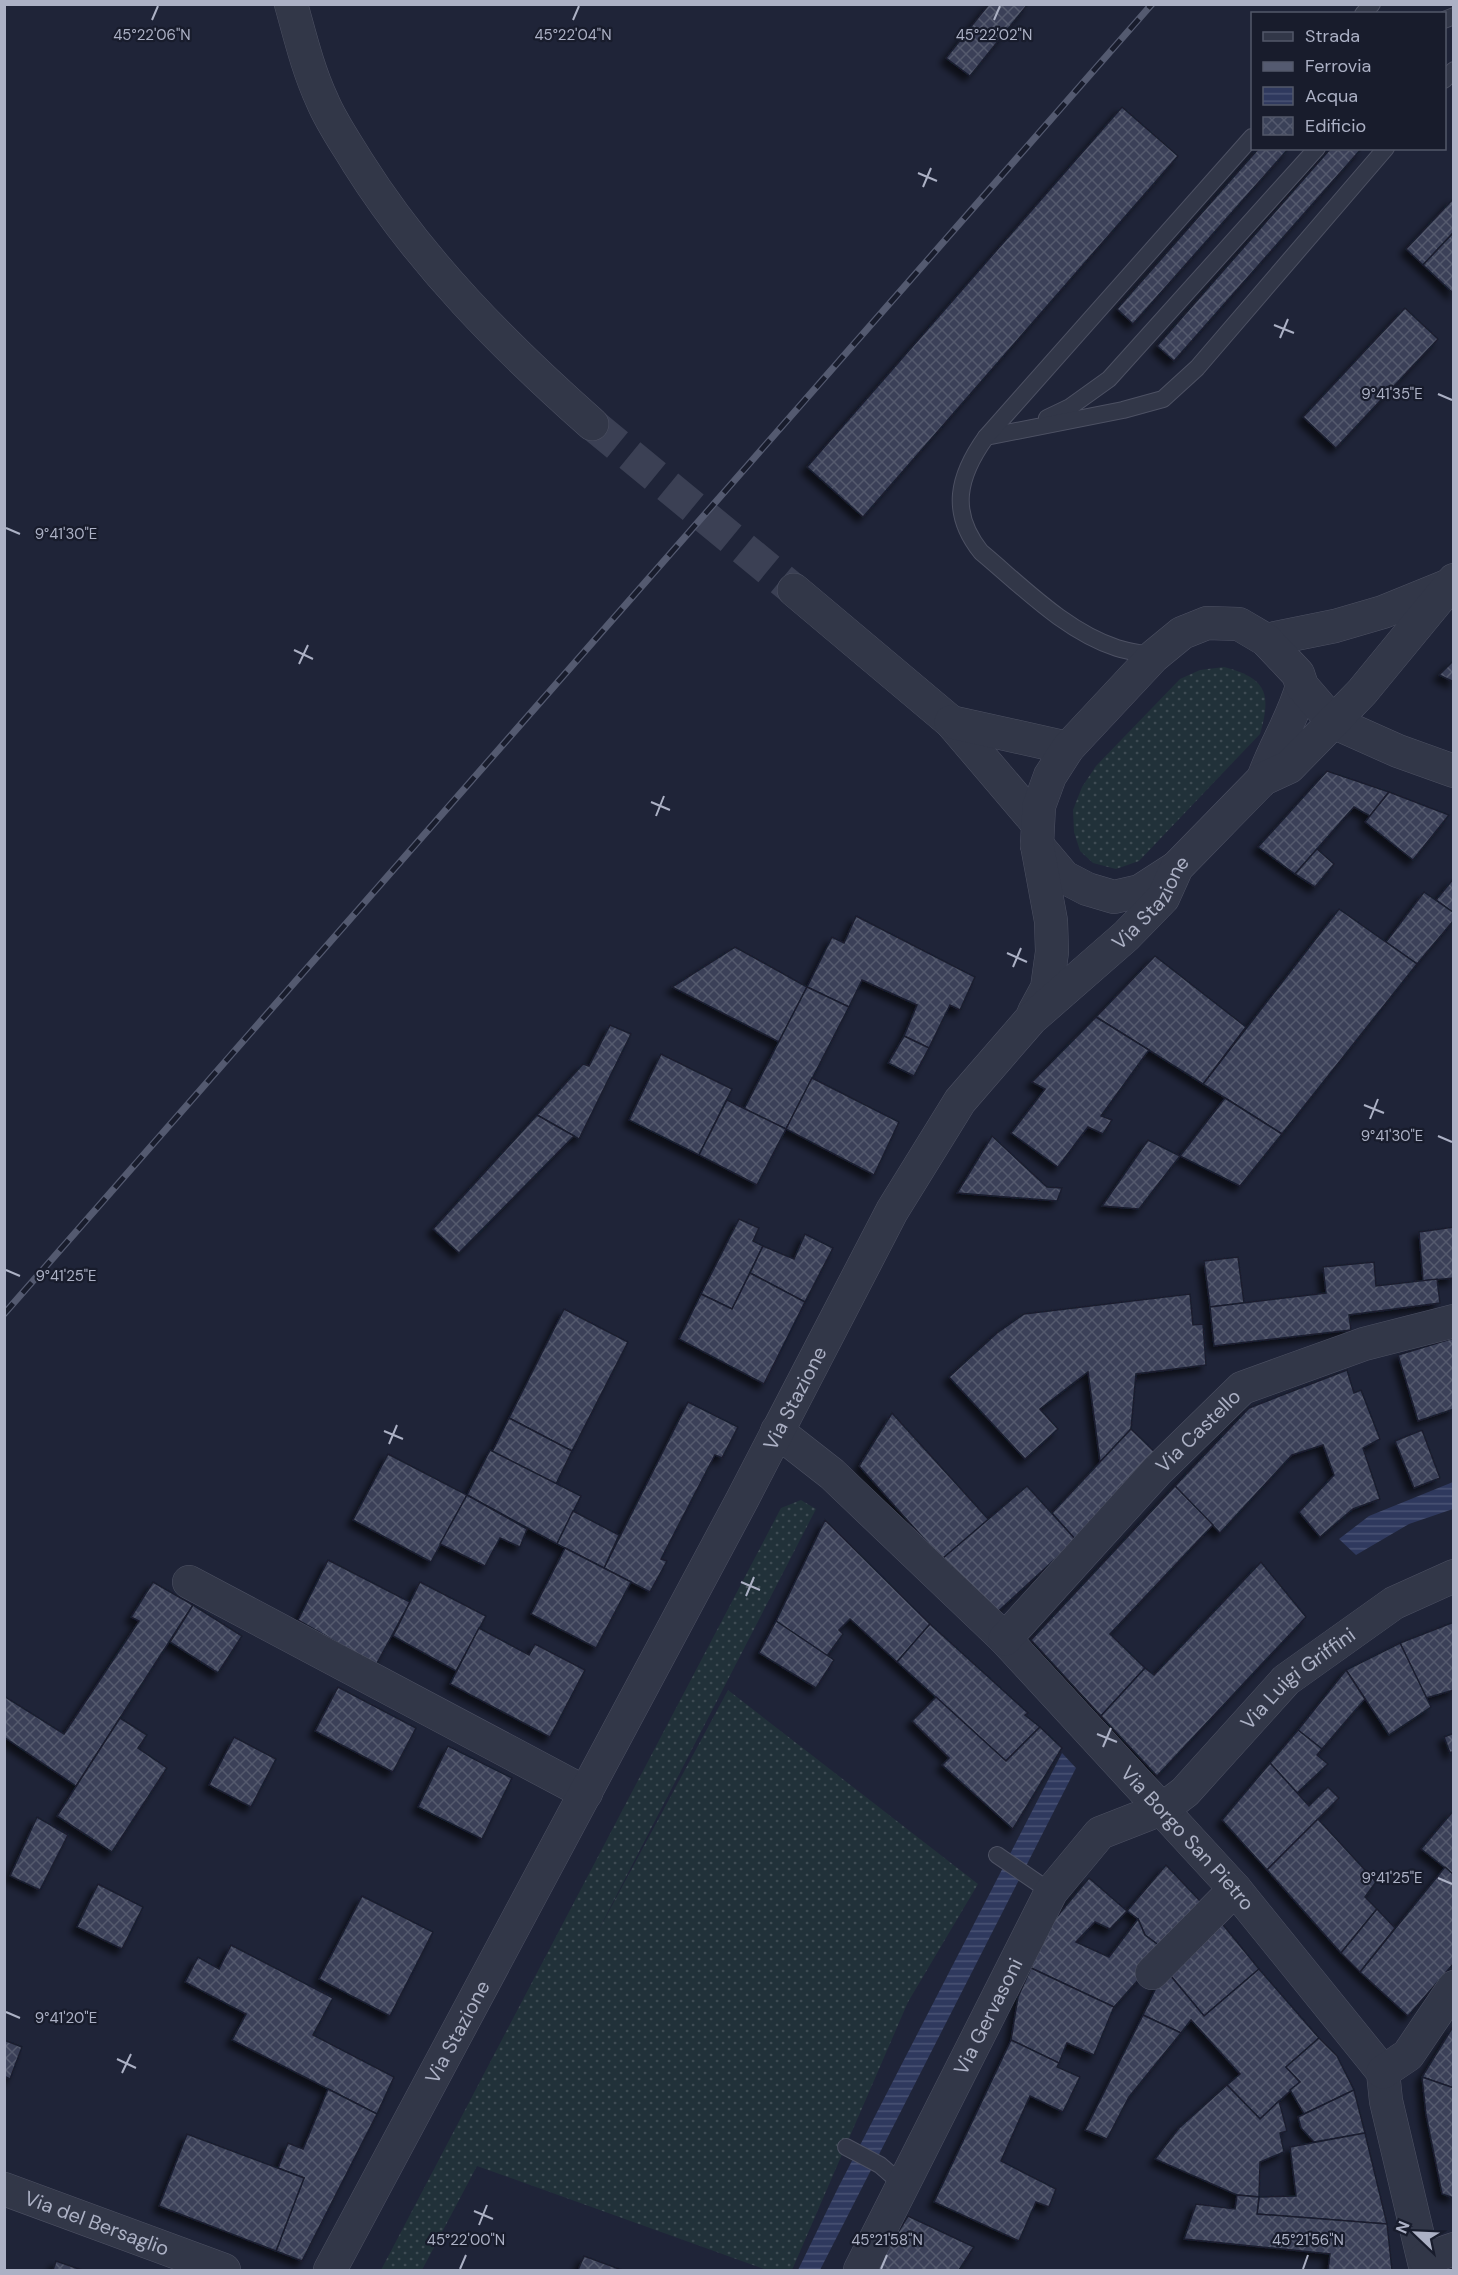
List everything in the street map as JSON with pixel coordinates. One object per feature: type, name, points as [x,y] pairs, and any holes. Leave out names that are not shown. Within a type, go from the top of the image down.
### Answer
[{"type":"street","points":[[291,4],[322,100],[382,201],[418,248],[466,303],[531,368],[592,424]]},
{"type":"street","name":"Via Stazione","points":[[1266,640],[1373,615],[1451,583]]},
{"type":"street","name":"Via Stazione","points":[[330,2271],[586,1793],[892,1211],[938,1134],[960,1101],[1031,1019],[1133,928],[1163,898],[1177,867],[1263,779],[1288,767],[1333,723],[1362,692],[1451,583]]},
{"type":"street","points":[[794,590],[951,722],[1037,834],[1064,877],[1087,890],[1114,897],[1140,891],[1177,867]]},
{"type":"street","points":[[1037,834],[1039,806],[1050,776],[1068,747],[1154,656],[1182,633],[1207,623],[1239,624],[1266,640],[1298,674],[1302,686],[1333,723],[1398,751],[1454,771]]},
{"type":"street","name":"Via Stazione","points":[[1263,779],[1271,757],[1290,722],[1302,686]]},
{"type":"street","points":[[951,722],[1068,747]]},
{"type":"street","name":"Via Stazione","points":[[1031,1019],[1047,988],[1053,952],[1051,921],[1037,834]]},
{"type":"street","name":"Via Castello","points":[[1005,1639],[1157,1471],[1242,1388],[1364,1344],[1454,1321]]},
{"type":"street","name":"Via Borgo San Pietro","points":[[777,1431],[832,1474],[1005,1639],[1164,1808],[1235,1889],[1383,2072]]},
{"type":"street","name":"Via Luigi Griffini","points":[[1164,1808],[1185,1792],[1286,1680],[1394,1603],[1454,1576]]},
{"type":"street","points":[[189,1582],[586,1793]]},
{"type":"street","name":"Via Gervasoni","points":[[860,2271],[1051,1892],[1100,1833],[1164,1808]]},
{"type":"street","points":[[1152,1972],[1235,1889]]},
{"type":"street","points":[[1435,2260],[1386,2101],[1383,2072],[1408,2055],[1454,1987]]},
{"type":"street","name":"Via del Bersaglio","points":[[4,2189],[224,2271]]},
{"type":"lane","points":[[1154,656],[1118,648],[1078,629],[1058,616],[981,552],[971,538],[962,516],[960,500],[970,463],[986,437],[1251,139]]},
{"type":"lane","points":[[1028,428],[1070,407],[1109,379],[1315,150]]},
{"type":"lane","points":[[986,437],[1163,399],[1197,368],[1384,150]]},
{"type":"lane","points":[[997,1855],[1051,1892]]},
{"type":"lane","points":[[846,2147],[880,2165],[903,2185]]},
{"type":"shaded area","points":[[1224,667],[1249,676],[1262,689],[1265,708],[1260,734],[1139,861],[1116,869],[1093,863],[1080,851],[1074,832],[1073,810],[1082,787],[1096,766],[1180,679],[1200,670]]},
{"type":"shaded area","points":[[801,1500],[816,1509],[595,1937],[728,1690],[978,1884],[908,2002],[792,2270],[767,2270],[477,2166],[422,2270],[381,2270],[781,1508]]},
{"type":"water","points":[[1453,1482],[1453,1509],[1409,1524],[1356,1555],[1339,1539],[1369,1516]]},
{"type":"water","points":[[1062,1753],[1076,1768],[820,2270],[798,2270],[838,2188]]},
{"type":"building","points":[[989,4],[1028,4],[970,76],[946,58]]},
{"type":"building","points":[[1122,107],[1178,156],[863,517],[807,467]]},
{"type":"building","points":[[1257,150],[1287,150],[1133,324],[1117,309]]},
{"type":"building","points":[[1329,150],[1360,150],[1174,361],[1157,346]]},
{"type":"building","points":[[1454,198],[1454,232],[1423,265],[1406,249]]},
{"type":"building","points":[[1454,232],[1454,294],[1423,265]]},
{"type":"building","points":[[1405,308],[1438,339],[1336,448],[1303,417]]},
{"type":"building","points":[[1454,660],[1454,682],[1439,675]]},
{"type":"building","points":[[1327,771],[1389,792],[1370,816],[1354,807],[1295,874],[1258,847]]},
{"type":"building","points":[[1389,792],[1449,815],[1413,860],[1365,822]]},
{"type":"building","points":[[1317,849],[1334,864],[1315,887],[1295,874]]},
{"type":"building","points":[[1454,878],[1454,913],[1436,900]]},
{"type":"building","points":[[1424,892],[1454,913],[1454,920],[1417,964],[1386,942]]},
{"type":"building","points":[[1339,909],[1417,964],[1282,1134],[1203,1084]]},
{"type":"building","points":[[856,916],[975,977],[960,1010],[950,1005],[929,1048],[904,1036],[917,1005],[862,980],[849,1007],[807,987],[832,937],[844,943]]},
{"type":"building","points":[[735,947],[807,987],[779,1042],[672,987]]},
{"type":"building","points":[[1155,956],[1246,1027],[1203,1084],[1096,1017]]},
{"type":"building","points":[[807,987],[849,1007],[786,1129],[744,1109]]},
{"type":"building","points":[[1096,1017],[1149,1050],[1101,1116],[1112,1120],[1103,1134],[1088,1127],[1058,1167],[1011,1133],[1045,1089],[1032,1082]]},
{"type":"building","points":[[610,1025],[631,1034],[579,1139],[537,1115],[583,1064],[589,1066]]},
{"type":"building","points":[[904,1036],[929,1048],[914,1076],[888,1063]]},
{"type":"building","points":[[661,1054],[732,1089],[699,1155],[629,1120]]},
{"type":"building","points":[[812,1078],[899,1122],[874,1175],[786,1129]]},
{"type":"building","points":[[1225,1098],[1282,1134],[1240,1186],[1180,1156]]},
{"type":"building","points":[[727,1100],[786,1129],[757,1185],[699,1155]]},
{"type":"building","points":[[537,1115],[574,1136],[459,1253],[433,1229]]},
{"type":"building","points":[[992,1136],[1047,1187],[1062,1188],[1057,1201],[957,1193]]},
{"type":"building","points":[[1148,1140],[1180,1156],[1139,1209],[1102,1206]]},
{"type":"building","points":[[739,1219],[759,1228],[753,1241],[763,1246],[732,1309],[701,1294]]},
{"type":"building","points":[[1454,1227],[1454,1278],[1423,1281],[1419,1232]]},
{"type":"building","points":[[805,1234],[833,1248],[805,1302],[750,1273],[763,1246],[794,1259]]},
{"type":"building","points":[[1238,1257],[1244,1303],[1210,1307],[1204,1261]]},
{"type":"building","points":[[1374,1262],[1376,1286],[1437,1279],[1440,1303],[1349,1315],[1351,1330],[1214,1346],[1210,1307],[1326,1293],[1323,1267]]},
{"type":"building","points":[[750,1273],[805,1302],[764,1384],[679,1339],[701,1294],[732,1309]]},
{"type":"building","points":[[1190,1294],[1193,1325],[1203,1324],[1206,1365],[1136,1374],[1131,1429],[1100,1462],[1088,1372],[1040,1409],[1058,1429],[1025,1459],[949,1377],[997,1333],[1024,1314]]},
{"type":"building","points":[[564,1309],[628,1342],[572,1451],[509,1418]]},
{"type":"building","points":[[1454,1338],[1454,1409],[1418,1421],[1398,1355]]},
{"type":"building","points":[[1347,1370],[1354,1393],[1361,1390],[1380,1439],[1363,1448],[1380,1499],[1353,1509],[1320,1537],[1299,1512],[1334,1475],[1323,1445],[1292,1455],[1220,1533],[1175,1486],[1249,1408]]},
{"type":"building","points":[[688,1402],[738,1427],[722,1458],[715,1455],[661,1559],[667,1561],[650,1592],[604,1568]]},
{"type":"building","points":[[892,1413],[989,1520],[942,1559],[859,1466]]},
{"type":"building","points":[[509,1418],[572,1451],[556,1484],[492,1452]]},
{"type":"building","points":[[1131,1429],[1160,1457],[1078,1543],[1052,1513]]},
{"type":"building","points":[[1422,1430],[1440,1478],[1414,1488],[1395,1441]]},
{"type":"building","points":[[490,1450],[581,1496],[557,1544],[467,1495]]},
{"type":"building","points":[[388,1454],[467,1495],[431,1562],[353,1520]]},
{"type":"building","points":[[1027,1486],[1076,1540],[992,1617],[942,1559]]},
{"type":"building","points":[[1175,1486],[1213,1525],[1110,1634],[1145,1668],[1101,1716],[1031,1640]]},
{"type":"building","points":[[467,1495],[527,1529],[520,1547],[500,1538],[485,1566],[440,1544]]},
{"type":"building","points":[[573,1511],[619,1535],[604,1568],[557,1544]]},
{"type":"building","points":[[825,1520],[930,1624],[897,1662],[850,1619],[839,1630],[843,1634],[827,1656],[776,1621]]},
{"type":"building","points":[[565,1548],[631,1582],[596,1648],[531,1614]]},
{"type":"building","points":[[328,1560],[410,1602],[376,1665],[298,1620]]},
{"type":"building","points":[[1261,1562],[1306,1617],[1157,1776],[1101,1716],[1145,1668],[1154,1675]]},
{"type":"building","points":[[153,1582],[193,1605],[76,1786],[4,1737],[4,1696],[64,1734],[139,1621],[131,1617]]},
{"type":"building","points":[[420,1582],[486,1616],[456,1671],[393,1636]]},
{"type":"building","points":[[193,1605],[242,1636],[218,1673],[170,1642]]},
{"type":"building","points":[[776,1621],[834,1660],[816,1688],[759,1653]]},
{"type":"building","points":[[1454,1622],[1454,1690],[1426,1698],[1400,1643]]},
{"type":"building","points":[[930,1624],[1028,1713],[1025,1715],[1040,1727],[1006,1761],[897,1662]]},
{"type":"building","points":[[479,1628],[529,1655],[535,1644],[585,1670],[550,1737],[450,1684]]},
{"type":"building","points":[[1400,1643],[1431,1707],[1389,1735],[1346,1670]]},
{"type":"building","points":[[1346,1670],[1365,1699],[1322,1749],[1298,1730]]},
{"type":"building","points":[[338,1687],[416,1728],[393,1772],[315,1731]]},
{"type":"building","points":[[936,1697],[1006,1761],[1040,1727],[1062,1748],[1013,1829],[942,1765],[949,1758],[912,1721]]},
{"type":"building","points":[[120,1718],[147,1735],[138,1748],[167,1768],[112,1852],[57,1816]]},
{"type":"building","points":[[1298,1730],[1322,1749],[1317,1755],[1328,1764],[1297,1793],[1270,1763]]},
{"type":"building","points":[[1454,1733],[1454,1751],[1450,1753],[1444,1737]]},
{"type":"building","points":[[234,1737],[276,1759],[251,1807],[209,1785]]},
{"type":"building","points":[[448,1746],[512,1778],[482,1839],[418,1807]]},
{"type":"building","points":[[1270,1763],[1309,1806],[1328,1787],[1339,1798],[1267,1870],[1222,1820]]},
{"type":"building","points":[[1454,1810],[1454,1875],[1421,1849]]},
{"type":"building","points":[[37,1817],[68,1835],[40,1890],[10,1876]]},
{"type":"building","points":[[1318,1819],[1376,1882],[1365,1897],[1377,1909],[1341,1953],[1267,1870]]},
{"type":"building","points":[[1166,1865],[1201,1902],[1165,1950],[1145,1935],[1138,1919],[1127,1911]]},
{"type":"building","points":[[1445,1867],[1454,1875],[1454,1963],[1408,2016],[1360,1972]]},
{"type":"building","points":[[1089,1878],[1127,1911],[1110,1929],[1095,1922],[1076,1942],[1109,1957],[1138,1919],[1145,1935],[1165,1950],[1114,2007],[1031,1968],[1045,1931]]},
{"type":"building","points":[[98,1884],[143,1907],[122,1949],[77,1927]]},
{"type":"building","points":[[362,1896],[433,1932],[390,2016],[319,1979]]},
{"type":"building","points":[[1377,1909],[1395,1928],[1360,1972],[1341,1953]]},
{"type":"building","points":[[1215,1915],[1259,1969],[1204,2016],[1165,1969]]},
{"type":"building","points":[[231,1945],[333,1998],[313,2035],[394,2077],[377,2114],[232,2040],[246,2014],[185,1982],[198,1957],[219,1969]]},
{"type":"building","points":[[1031,1968],[1114,2007],[1094,2055],[1067,2043],[1059,2063],[1011,2040],[1018,1997]]},
{"type":"building","points":[[1165,1969],[1204,2016],[1259,1969],[1319,2038],[1286,2067],[1300,2082],[1260,2119],[1227,2085],[1240,2074],[1191,2020],[1181,2033],[1143,2015]]},
{"type":"building","points":[[1143,2015],[1181,2033],[1129,2097],[1107,2139],[1085,2130]]},
{"type":"building","points":[[1454,2025],[1454,2088],[1422,2077]]},
{"type":"building","points":[[1319,2038],[1337,2056],[1354,2090],[1304,2114],[1290,2090],[1300,2082],[1286,2067]]},
{"type":"building","points":[[4,2040],[22,2047],[10,2079],[6,2077],[4,2082]]},
{"type":"building","points":[[1011,2040],[1059,2063],[1057,2067],[1080,2077],[1063,2112],[1030,2096],[1001,2161],[1056,2189],[1049,2207],[1036,2202],[1019,2241],[934,2202]]},
{"type":"building","points":[[1422,2077],[1454,2088],[1454,2198],[1442,2194],[1426,2115]]},
{"type":"building","points":[[1227,2085],[1260,2119],[1279,2101],[1287,2131],[1280,2133],[1284,2152],[1260,2162],[1259,2197],[1237,2195],[1155,2159],[1179,2128]]},
{"type":"building","points":[[328,2089],[377,2114],[302,2261],[276,2251],[304,2178],[278,2168],[288,2143],[303,2149]]},
{"type":"building","points":[[1354,2090],[1365,2133],[1314,2142],[1301,2128],[1298,2117]]},
{"type":"building","points":[[1365,2133],[1387,2224],[1257,2214],[1259,2197],[1296,2196],[1290,2147]]},
{"type":"building","points":[[187,2134],[304,2178],[276,2251],[159,2206]]},
{"type":"building","points":[[1237,2195],[1259,2197],[1257,2214],[1387,2224],[1392,2270],[1328,2270],[1330,2254],[1184,2239],[1196,2204],[1235,2209]]},
{"type":"building","points":[[908,2216],[974,2247],[959,2270],[875,2270]]},
{"type":"building","points":[[584,2256],[622,2270],[578,2270]]},
{"type":"building","points":[[56,2261],[82,2270],[53,2270]]},
{"type":"tunnel","points":[[592,424],[794,590]]},
{"type":"railway","points":[[4,1314],[1152,4]]}]
